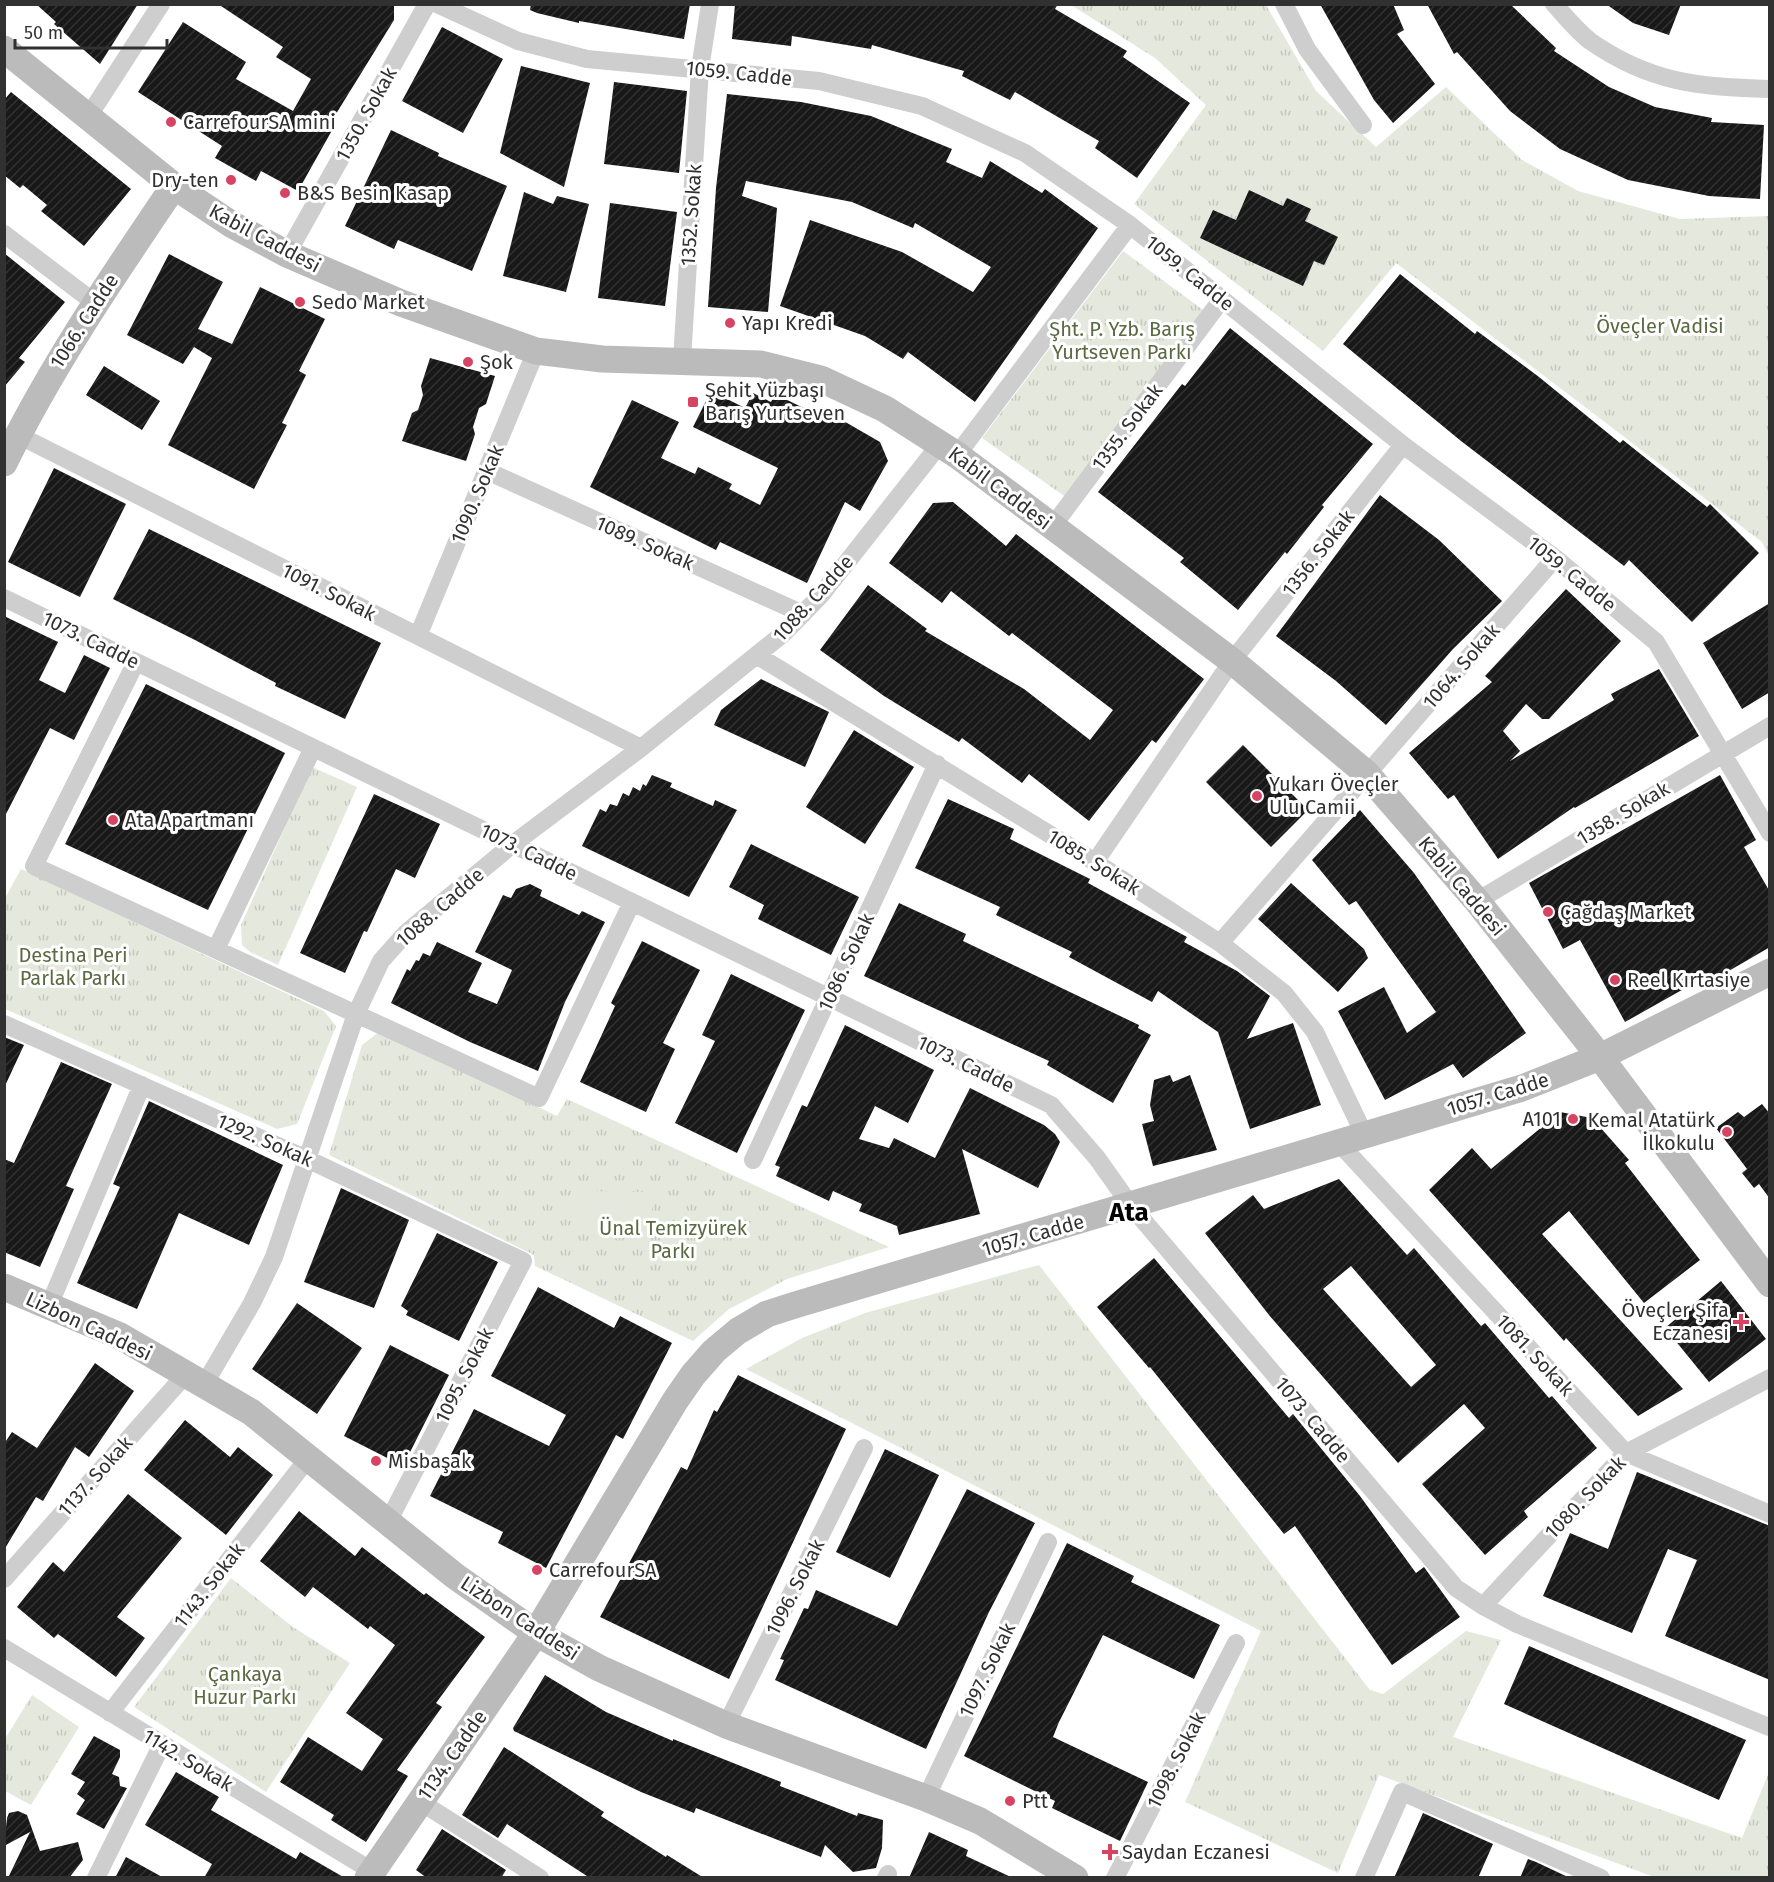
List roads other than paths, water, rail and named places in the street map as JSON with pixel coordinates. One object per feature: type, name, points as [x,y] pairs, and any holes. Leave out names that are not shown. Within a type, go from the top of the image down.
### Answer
[{"type":"main road","name":"Kabil Caddesi","points":[[4,49],[174,186],[231,224],[287,254],[401,303],[536,351],[602,359],[761,364],[820,379],[885,409],[949,450],[1232,661],[1366,773],[1477,901],[1600,1057],[1770,1284]]},
{"type":"main road","name":"1066. Cadde","points":[[4,463],[40,392],[95,303],[174,186]]},
{"type":"main road","name":"1057. Cadde","points":[[536,1633],[675,1401],[714,1352],[738,1331],[767,1314],[1522,1088],[1600,1057],[1770,972]]},
{"type":"main road","name":"Lizbon Caddesi","points":[[4,1287],[120,1336],[251,1412],[455,1576],[536,1633],[599,1668],[726,1725],[926,1798],[980,1821],[1046,1870],[1075,1878]]},
{"type":"main road","name":"1134. Cadde","points":[[370,1874],[536,1633]]},
{"type":"street","points":[[88,117],[161,4]]},
{"type":"street","name":"1350. Sokak","points":[[287,254],[427,4]]},
{"type":"street","name":"1059. Cadde","points":[[437,4],[518,40],[587,59],[819,81],[922,106],[1025,153],[1131,225],[1403,445],[1555,558],[1656,642],[1770,833]]},
{"type":"street","name":"1352. Sokak","points":[[682,360],[700,69],[710,4]]},
{"type":"street","points":[[1284,4],[1307,49],[1363,124]]},
{"type":"street","points":[[1554,4],[1588,40],[1642,71],[1703,87],[1770,89]]},
{"type":"street","name":"1088. Cadde","points":[[195,1380],[252,1303],[274,1257],[356,1014],[381,961],[406,933],[513,844],[758,656],[803,614],[949,450],[1131,225]]},
{"type":"street","points":[[4,234],[95,303]]},
{"type":"street","name":"1355. Sokak","points":[[1052,527],[1222,299]]},
{"type":"street","name":"1090. Sokak","points":[[418,636],[536,351]]},
{"type":"street","name":"1091. Sokak","points":[[18,435],[641,748]]},
{"type":"street","name":"1356. Sokak","points":[[1095,862],[1232,661],[1403,445]]},
{"type":"street","name":"1089. Sokak","points":[[487,471],[803,614]]},
{"type":"street","name":"1064. Sokak","points":[[1220,943],[1555,558]]},
{"type":"street","name":"1073. Cadde","points":[[4,598],[1051,1105],[1097,1158],[1131,1206],[1456,1588],[1517,1624],[1769,1726]]},
{"type":"street","name":"1085. Sokak","points":[[758,656],[1095,862],[1220,943],[1284,993],[1315,1032],[1364,1134]]},
{"type":"street","points":[[136,662],[34,866],[539,1098],[632,902]]},
{"type":"street","name":"1358. Sokak","points":[[1477,901],[1770,726]]},
{"type":"street","points":[[216,950],[313,747]]},
{"type":"street","name":"1086. Sokak","points":[[753,1160],[937,764]]},
{"type":"street","name":"1292. Sokak","points":[[4,1024],[307,1160],[523,1261]]},
{"type":"street","points":[[49,1306],[142,1085]]},
{"type":"street","name":"1081. Sokak","points":[[1338,1142],[1626,1453],[1770,1514]]},
{"type":"street","name":"1095. Sokak","points":[[388,1522],[523,1261]]},
{"type":"street","name":"1080. Sokak","points":[[1483,1606],[1626,1453],[1770,1378]]},
{"type":"street","name":"1137. Sokak","points":[[4,1579],[195,1380]]},
{"type":"street","name":"1096. Sokak","points":[[726,1725],[864,1448]]},
{"type":"street","name":"1143. Sokak","points":[[110,1713],[309,1457]]},
{"type":"street","name":"1097. Sokak","points":[[926,1798],[1048,1542]]},
{"type":"street","name":"1098. Sokak","points":[[1115,1878],[1236,1643]]},
{"type":"street","name":"1142. Sokak","points":[[4,1648],[370,1874]]},
{"type":"street","points":[[96,1878],[162,1744]]},
{"type":"street","points":[[1364,1878],[1402,1792],[1601,1878]]},
{"type":"street","points":[[419,1801],[540,1878]]},
{"type":"place","name":"CarrefourSA mini","points":[[171,122]]},
{"type":"place","name":"Dry-ten","points":[[231,180]]},
{"type":"place","name":"B&S Besin Kasap","points":[[285,193]]},
{"type":"place","name":"Sedo Market","points":[[300,302]]},
{"type":"place","name":"Yapı Kredi","points":[[730,323]]},
{"type":"place","name":"Şok","points":[[468,362]]},
{"type":"place","name":"Şehit Yüzbaşı Barış Yurtseven","points":[[693,402]]},
{"type":"place","name":"Yukarı Öveçler Ulu Camii","points":[[1257,796]]},
{"type":"place","name":"Ata Apartmanı","points":[[113,820]]},
{"type":"place","name":"Çağdaş Market","points":[[1548,912]]},
{"type":"place","name":"Reel Kırtasiye","points":[[1615,980]]},
{"type":"place","name":"A101","points":[[1573,1119]]},
{"type":"place","name":"Kemal Atatürk İlkokulu","points":[[1727,1132]]},
{"type":"place","name":"Öveçler Şifa Eczanesi","points":[[1741,1322]]},
{"type":"place","name":"Misbaşak","points":[[376,1461]]},
{"type":"place","name":"CarrefourSA","points":[[537,1570]]},
{"type":"place","name":"Ptt","points":[[1010,1801]]},
{"type":"place","name":"Saydan Eczanesi","points":[[1110,1852]]},
{"type":"district","name":"Ata","points":[[1129,1212]]},
{"type":"park label","name":"Öveçler Vadisi","points":[[1660,326]]},
{"type":"park label","name":"Şht. P. Yzb. Barış Yurtseven Parkı","points":[[1122,340]]},
{"type":"park label","name":"Destina Peri Parlak Parkı","points":[[73,966]]},
{"type":"park label","name":"Ünal Temizyürek Parkı","points":[[673,1240]]},
{"type":"park label","name":"Çankaya Huzur Parkı","points":[[245,1686]]}]
